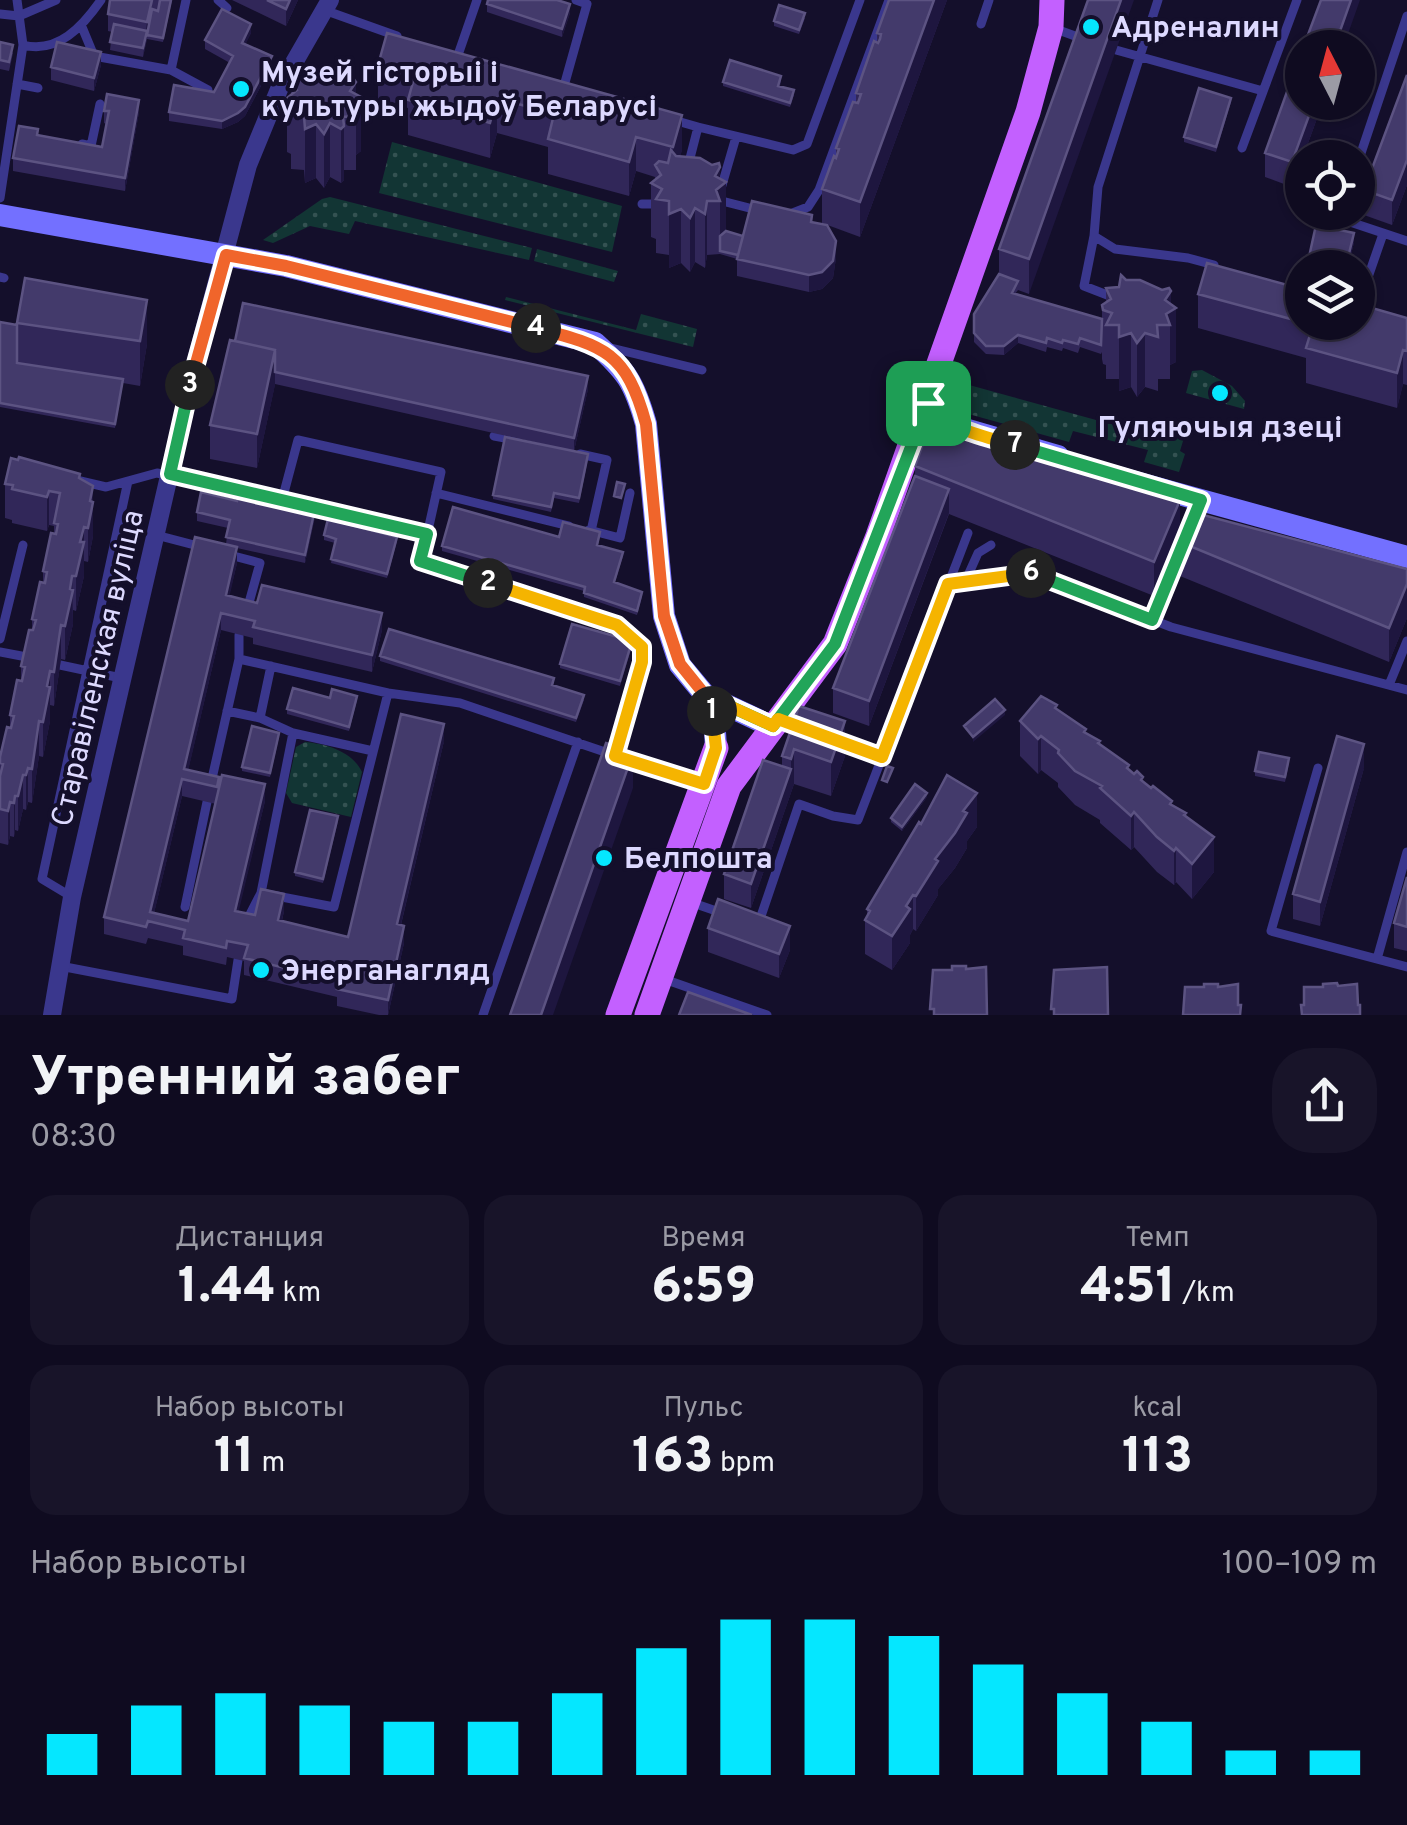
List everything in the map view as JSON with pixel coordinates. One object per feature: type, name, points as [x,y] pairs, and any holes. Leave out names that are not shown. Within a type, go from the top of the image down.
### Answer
[{"type":"main road","points":[[647,1015],[729,786],[781,723],[835,644],[928,403],[978,248],[1028,112],[1051,26],[1052,0]]},
{"type":"main road","points":[[0,215],[286,266],[595,344],[625,371],[638,395],[646,424],[664,616],[680,664],[705,695],[714,716],[716,748],[618,1015]]},
{"type":"main road","points":[[928,403],[940,420],[952,425],[1066,458],[1200,506],[1407,557]]},
{"type":"main road","points":[[912,446],[937,432],[1066,468],[1103,473]]},
{"type":"main road","points":[[705,695],[781,723]]},
{"type":"street","name":"Старавіленская вуліца","points":[[52,1015],[72,897],[192,372],[258,135],[327,5]]},
{"type":"lane","points":[[0,198],[24,45],[17,0]]},
{"type":"lane","points":[[0,14],[20,16],[56,0]]},
{"type":"lane","points":[[24,45],[50,45],[82,27],[101,0]]},
{"type":"lane","points":[[171,70],[186,0]]},
{"type":"lane","points":[[218,0],[227,8]]},
{"type":"lane","points":[[458,55],[477,0]]},
{"type":"lane","points":[[564,86],[587,4],[576,0]]},
{"type":"lane","points":[[664,117],[793,150],[807,144],[860,0]]},
{"type":"lane","points":[[783,217],[808,207],[820,190],[888,0]]},
{"type":"lane","points":[[980,24],[989,0]]},
{"type":"lane","points":[[1134,305],[1084,286],[1098,188],[1158,0]]},
{"type":"lane","points":[[1242,148],[1297,0]]},
{"type":"lane","points":[[327,5],[403,38]]},
{"type":"lane","points":[[1365,140],[1407,16]]},
{"type":"lane","points":[[1051,26],[1086,40]]},
{"type":"lane","points":[[82,27],[94,56],[171,70],[208,90]]},
{"type":"lane","points":[[440,49],[476,60]]},
{"type":"lane","points":[[1116,50],[1263,91]]},
{"type":"lane","points":[[546,80],[580,91]]},
{"type":"lane","points":[[17,84],[38,88]]},
{"type":"lane","points":[[0,98],[14,101]]},
{"type":"lane","points":[[75,143],[91,146],[100,104]]},
{"type":"lane","points":[[686,174],[698,127]]},
{"type":"lane","points":[[10,132],[26,134]]},
{"type":"lane","points":[[718,200],[736,137]]},
{"type":"lane","points":[[700,195],[766,212]]},
{"type":"lane","points":[[642,204],[662,206],[672,198]]},
{"type":"lane","points":[[1372,230],[1407,241]]},
{"type":"lane","points":[[1375,257],[1383,234]]},
{"type":"lane","points":[[1094,236],[1115,249],[1188,258],[1219,267]]},
{"type":"lane","points":[[595,344],[702,370]]},
{"type":"lane","points":[[494,436],[532,444]]},
{"type":"lane","points":[[282,500],[298,440],[441,472],[420,561],[617,625],[642,647],[642,662],[615,756]]},
{"type":"lane","points":[[569,452],[606,460],[591,531]]},
{"type":"lane","points":[[57,475],[106,486],[157,473],[170,474],[427,534]]},
{"type":"lane","points":[[72,897],[42,879],[128,481]]},
{"type":"lane","points":[[436,493],[620,538],[630,493]]},
{"type":"lane","points":[[758,926],[800,804],[858,820],[968,532]]},
{"type":"lane","points":[[1152,620],[1190,532]]},
{"type":"lane","points":[[156,536],[260,562],[245,617]]},
{"type":"lane","points":[[0,638],[23,545]]},
{"type":"lane","points":[[965,582],[978,552],[991,545]]},
{"type":"lane","points":[[948,584],[1029,572],[1152,620],[1389,686],[1406,687]]},
{"type":"lane","points":[[185,907],[239,659],[238,634]]},
{"type":"lane","points":[[1389,686],[1407,641]]},
{"type":"lane","points":[[0,652],[34,659]]},
{"type":"lane","points":[[239,659],[388,693],[460,703],[704,784]]},
{"type":"lane","points":[[60,665],[124,679]]},
{"type":"lane","points":[[260,718],[271,666]]},
{"type":"lane","points":[[261,893],[334,907],[388,693]]},
{"type":"lane","points":[[227,711],[373,751]]},
{"type":"lane","points":[[242,930],[261,893],[294,732]]},
{"type":"lane","points":[[820,734],[882,757]]},
{"type":"lane","points":[[483,1015],[578,742]]},
{"type":"lane","points":[[622,776],[628,758]]},
{"type":"lane","points":[[1318,768],[1271,931],[1407,967]]},
{"type":"lane","points":[[1377,958],[1407,852]]},
{"type":"lane","points":[[688,901],[774,931]]},
{"type":"lane","points":[[60,966],[232,999],[238,960]]},
{"type":"lane","points":[[635,968],[767,1015]]},
{"type":"green space","points":[[392,142],[622,206],[612,252],[379,193]]},
{"type":"green space","points":[[330,197],[532,248],[529,260],[355,221],[349,234],[310,226],[273,243],[263,240]]},
{"type":"green space","points":[[537,249],[618,271],[614,282],[534,261]]},
{"type":"green space","points":[[506,297],[636,330],[641,314],[697,329],[693,347],[505,300]]},
{"type":"green space","points":[[1202,370],[1232,386],[1245,401],[1244,409],[1186,393],[1192,371]]},
{"type":"green space","points":[[962,383],[1136,431],[1189,421],[1180,451],[1185,454],[1179,472],[1144,462],[1148,450],[1073,431],[1069,442],[954,410]]},
{"type":"green space","points":[[305,742],[330,747],[358,765],[362,772],[351,817],[292,803],[286,793],[296,747]]},
{"type":"building","points":[[110,0],[152,0],[147,22],[108,14]]},
{"type":"building","points":[[160,0],[171,0],[163,38],[147,35],[152,9],[158,11]]},
{"type":"building","points":[[267,0],[290,0],[286,9]]},
{"type":"building","points":[[488,0],[557,0],[570,4],[562,29],[487,4]]},
{"type":"building","points":[[889,0],[934,0],[860,202],[822,189],[853,102],[858,103],[861,94],[856,93],[874,41],[878,43],[880,39],[881,34],[877,33]]},
{"type":"building","points":[[1088,0],[1121,0],[1029,259],[999,249]]},
{"type":"building","points":[[1321,0],[1351,0],[1340,30],[1310,30]]},
{"type":"building","points":[[779,5],[805,13],[799,30],[774,21]]},
{"type":"building","points":[[222,9],[251,24],[242,43],[272,56],[238,113],[222,121],[169,112],[174,85],[214,92],[233,56],[205,40]]},
{"type":"building","points":[[114,24],[147,31],[143,48],[110,42]]},
{"type":"building","points":[[387,33],[682,115],[673,147],[636,137],[629,162],[548,139],[554,114],[497,98],[490,123],[408,100],[415,75],[378,65]]},
{"type":"building","points":[[0,42],[13,45],[9,62],[0,60]]},
{"type":"building","points":[[57,42],[101,52],[94,78],[51,67]]},
{"type":"building","points":[[730,60],[781,76],[778,86],[794,90],[790,103],[723,82]]},
{"type":"building","points":[[306,65],[312,71],[325,70],[356,82],[350,91],[361,97],[351,105],[356,116],[343,117],[341,129],[330,123],[324,134],[316,124],[305,129],[304,116],[291,115],[297,104],[287,98],[297,90],[291,81],[304,78]]},
{"type":"building","points":[[1407,75],[1407,160],[1392,200],[1375,194],[1375,161]]},
{"type":"building","points":[[1199,88],[1231,98],[1216,147],[1184,137]]},
{"type":"building","points":[[107,94],[139,100],[125,178],[13,158],[19,126],[38,129],[37,135],[102,147],[109,111],[104,111]]},
{"type":"building","points":[[1285,97],[1285,120],[1307,120],[1300,140],[1285,140],[1285,160],[1265,153]]},
{"type":"building","points":[[671,150],[676,156],[700,158],[712,165],[719,163],[715,176],[726,182],[716,190],[720,201],[707,201],[705,214],[695,208],[690,218],[681,209],[669,214],[669,201],[656,199],[662,189],[651,183],[661,175],[655,165],[659,161],[668,163]]},
{"type":"building","points":[[752,201],[812,215],[811,222],[827,225],[836,241],[833,261],[822,272],[809,275],[737,259]]},
{"type":"building","points":[[1315,230],[1354,233],[1350,250],[1311,250]]},
{"type":"building","points":[[726,231],[743,236],[738,255],[720,251],[720,236]]},
{"type":"building","points":[[1207,263],[1285,284],[1285,317],[1198,294]]},
{"type":"building","points":[[999,274],[1018,281],[1012,293],[1102,319],[1101,345],[1080,338],[1078,344],[1047,338],[1046,343],[1018,335],[1004,346],[986,346],[974,333],[974,314]]},
{"type":"building","points":[[1121,275],[1126,280],[1140,280],[1171,291],[1165,300],[1176,308],[1166,314],[1170,325],[1157,325],[1158,337],[1145,333],[1137,343],[1131,333],[1119,337],[1119,325],[1106,325],[1112,313],[1103,310],[1102,305],[1111,299],[1106,288],[1119,287]]},
{"type":"building","points":[[25,278],[147,300],[140,341],[17,323]]},
{"type":"building","points":[[243,303],[588,376],[574,438],[275,372],[275,350],[235,341]]},
{"type":"building","points":[[1375,309],[1407,318],[1407,351],[1403,350],[1397,373],[1306,348],[1308,340],[1375,340]]},
{"type":"building","points":[[0,322],[17,325],[17,363],[123,379],[115,424],[0,403]]},
{"type":"building","points":[[230,340],[275,350],[257,434],[210,425]]},
{"type":"building","points":[[935,430],[1180,500],[1154,562],[915,466],[927,433]]},
{"type":"building","points":[[505,437],[588,454],[579,498],[554,493],[551,507],[493,495]]},
{"type":"building","points":[[11,458],[80,474],[79,478],[93,486],[93,502],[88,528],[84,527],[80,542],[84,542],[76,576],[72,576],[73,590],[65,626],[61,625],[54,672],[50,671],[32,769],[28,768],[23,775],[18,796],[14,803],[10,802],[8,811],[0,809],[0,757],[7,727],[11,728],[14,716],[10,715],[17,680],[22,681],[25,667],[21,666],[29,630],[33,630],[36,620],[32,619],[40,582],[45,583],[47,572],[43,571],[51,533],[56,534],[58,524],[54,523],[60,493],[49,491],[47,497],[5,484]]},
{"type":"building","points":[[915,476],[949,489],[869,701],[833,688]]},
{"type":"building","points":[[617,482],[625,484],[621,498],[614,496]]},
{"type":"building","points":[[240,486],[316,504],[305,555],[226,537],[230,520],[197,512],[201,492],[237,501]]},
{"type":"building","points":[[453,507],[559,537],[563,522],[600,532],[597,545],[623,552],[614,582],[642,592],[637,611],[584,593],[585,587],[442,546]]},
{"type":"building","points":[[1192,512],[1407,569],[1407,584],[1389,628],[1180,542]]},
{"type":"building","points":[[328,519],[397,537],[387,574],[331,559],[336,539],[324,535]]},
{"type":"building","points":[[195,537],[237,547],[226,595],[257,603],[262,585],[382,613],[372,655],[253,627],[255,621],[221,613],[184,769],[219,777],[217,787],[182,779],[150,912],[188,921],[222,775],[265,784],[235,911],[255,915],[261,889],[284,894],[278,920],[348,937],[401,714],[444,724],[397,924],[404,926],[388,1000],[337,989],[339,981],[244,958],[248,945],[227,941],[226,948],[183,938],[185,930],[148,921],[146,927],[104,917]]},
{"type":"building","points":[[572,624],[632,641],[620,681],[560,664]]},
{"type":"building","points":[[389,629],[554,678],[552,685],[584,695],[576,718],[380,656]]},
{"type":"building","points":[[293,688],[330,698],[332,689],[357,696],[349,727],[287,709]]},
{"type":"building","points":[[1041,696],[1057,705],[1055,708],[1086,729],[1084,732],[1100,741],[1134,774],[1137,771],[1143,777],[1141,780],[1214,837],[1192,864],[1157,837],[1134,812],[1131,816],[1102,786],[1075,771],[1059,750],[1041,736],[1038,739],[1020,721]]},
{"type":"building","points":[[995,699],[1005,710],[973,737],[964,726]]},
{"type":"building","points":[[799,706],[845,721],[831,762],[794,749],[791,759],[782,756]]},
{"type":"building","points":[[252,726],[279,733],[270,773],[242,767]]},
{"type":"building","points":[[1337,736],[1364,744],[1320,902],[1293,894]]},
{"type":"building","points":[[606,743],[633,753],[541,1015],[510,1015]]},
{"type":"building","points":[[1259,752],[1289,758],[1285,777],[1255,771]]},
{"type":"building","points":[[763,760],[791,769],[751,884],[724,874]]},
{"type":"building","points":[[887,766],[893,768],[887,782],[882,780]]},
{"type":"building","points":[[947,775],[977,793],[935,859],[938,861],[906,906],[910,909],[892,936],[865,920],[870,911],[867,909]]},
{"type":"building","points":[[915,784],[927,793],[902,827],[891,818]]},
{"type":"building","points":[[310,810],[338,816],[323,879],[295,872]]},
{"type":"building","points":[[1407,877],[1407,927],[1394,923]]},
{"type":"building","points":[[718,899],[790,926],[779,954],[708,928]]},
{"type":"building","points":[[952,966],[986,967],[987,1015],[934,1015],[934,1009],[930,1009],[933,970],[952,970]]},
{"type":"building","points":[[1107,967],[1108,1015],[1054,1015],[1054,970]]},
{"type":"building","points":[[1238,984],[1240,1015],[1183,1015],[1185,987]]},
{"type":"building","points":[[1357,984],[1360,1015],[1302,1015],[1304,987]]},
{"type":"building","points":[[688,992],[752,1015],[679,1015]]},
{"type":"place","name":"Адреналин","points":[[1091,27]]},
{"type":"place","name":"Музей гісторыі і культуры жыдоў Беларусі","points":[[241,89]]},
{"type":"place","name":"Гуляючыя дзеці","points":[[1220,393]]},
{"type":"place","name":"Белпошта","points":[[604,858]]},
{"type":"place","name":"Энерганагляд","points":[[261,970]]},
{"type":"route","points":[[928,403],[835,644],[773,726],[705,695],[714,716],[716,748],[704,784],[615,756],[642,662],[642,647],[617,625],[420,561],[427,534],[170,474],[192,372],[226,255],[286,266],[595,344],[625,371],[638,395],[646,424],[664,616],[680,664],[705,695],[728,706],[773,726],[778,719],[882,757],[948,584],[1029,572],[1152,620],[1201,500],[952,425],[940,420],[928,403]]}]
